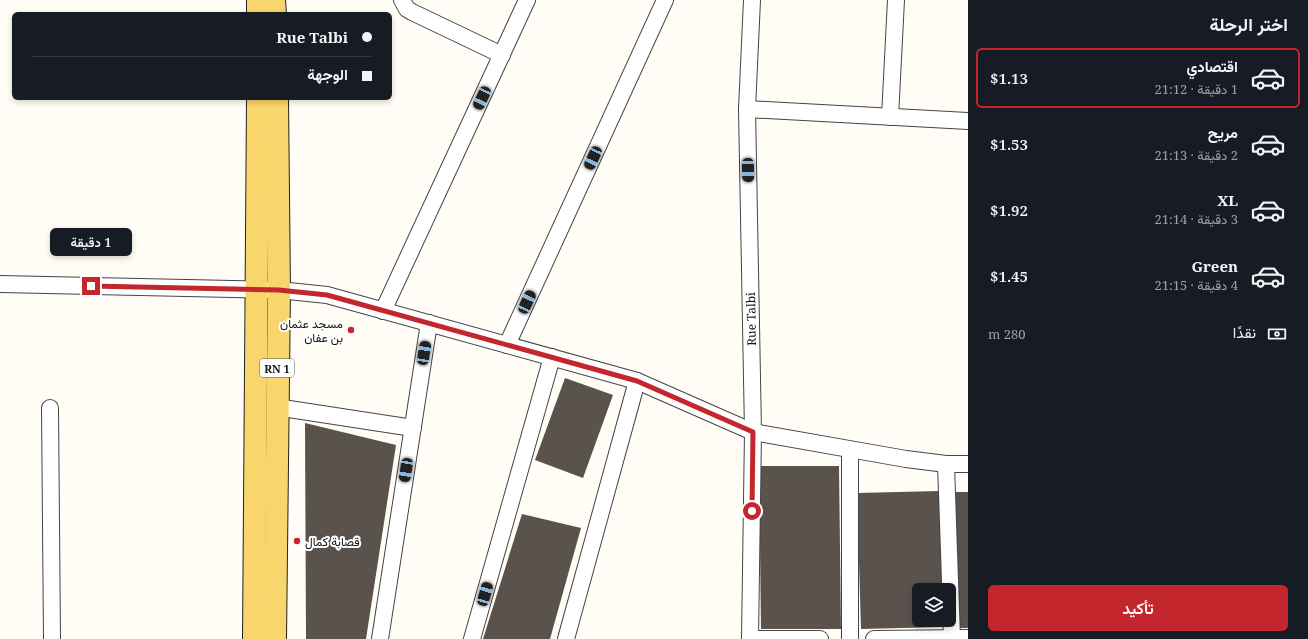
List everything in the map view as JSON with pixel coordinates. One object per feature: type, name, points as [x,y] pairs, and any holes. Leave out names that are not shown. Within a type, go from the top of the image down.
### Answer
[{"type":"main road","points":[[258,0],[258,12]]},
{"type":"main road","points":[[274,0],[275,12]]},
{"type":"main road","name":"RN 1","points":[[254,639],[258,100]]},
{"type":"main road","name":"RN 1","points":[[275,639],[276,407],[279,290],[276,100]]},
{"type":"street","points":[[402,0],[407,9],[412,12],[502,55]]},
{"type":"street","points":[[383,310],[527,0]]},
{"type":"street","points":[[507,345],[665,0]]},
{"type":"street","name":"Rue Talbi","points":[[750,639],[753,432],[747,109],[752,0]]},
{"type":"street","points":[[890,117],[896,0]]},
{"type":"street","points":[[747,109],[968,121]]},
{"type":"street","points":[[0,284],[279,290],[327,295],[637,381],[753,432],[850,451],[946,464],[968,464]]},
{"type":"street","points":[[380,639],[429,323]]},
{"type":"street","points":[[472,639],[552,357]]},
{"type":"street","points":[[566,639],[637,381]]},
{"type":"street","points":[[276,407],[413,428]]},
{"type":"street","points":[[50,408],[52,639]]},
{"type":"street","points":[[850,451],[850,639]]},
{"type":"street","points":[[946,464],[952,639]]},
{"type":"street","points":[[874,639],[968,638]]},
{"type":"street","points":[[750,639],[820,639]]},
{"type":"building","points":[[565,378],[613,395],[583,478],[535,460]]},
{"type":"building","points":[[305,423],[396,445],[366,639],[306,639]]},
{"type":"building","points":[[759,466],[839,466],[841,629],[761,629]]},
{"type":"building","points":[[939,491],[942,583],[912,583],[912,627],[943,627],[861,629],[857,493]]},
{"type":"building","points":[[954,492],[968,492],[968,628],[958,628]]},
{"type":"building","points":[[522,514],[581,528],[550,639],[483,639]]},
{"type":"place","name":"مسجد عثمان بن عفان","points":[[351,330]]},
{"type":"place","name":"قصابة كمال","points":[[297,541]]},
{"type":"route","points":[[91,286],[279,290],[327,295],[637,381],[753,432],[752,511]]}]
